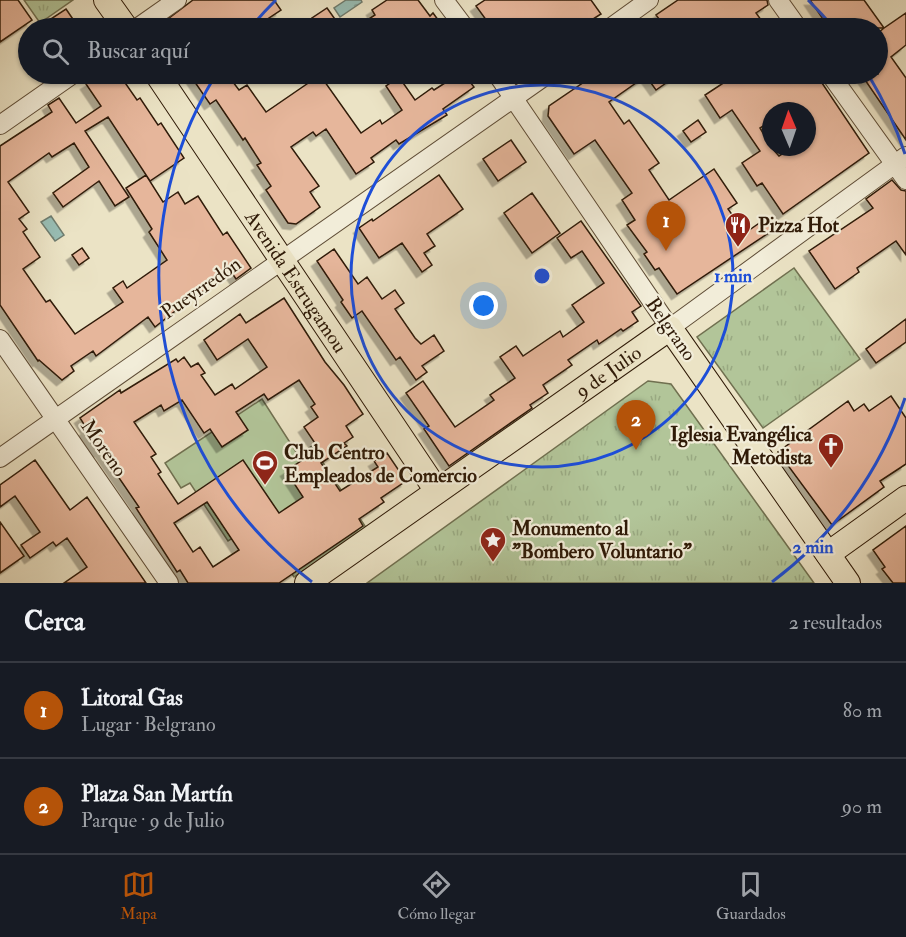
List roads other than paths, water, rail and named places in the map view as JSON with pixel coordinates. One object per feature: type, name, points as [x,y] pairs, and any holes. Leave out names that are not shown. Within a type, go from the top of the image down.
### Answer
[{"type":"main road","points":[[106,0],[119,18]]},
{"type":"main road","name":"Avenida Estrugamou","points":[[164,84],[437,491]]},
{"type":"main road","name":"9 de Julio","points":[[307,583],[670,328]]},
{"type":"main road","name":"Belgrano","points":[[670,328],[848,583]]},
{"type":"main road","points":[[828,554],[906,498]]},
{"type":"street","points":[[151,18],[177,0]]},
{"type":"street","points":[[444,0],[458,18]]},
{"type":"street","points":[[624,18],[649,0]]},
{"type":"street","points":[[778,0],[791,18]]},
{"type":"street","points":[[0,125],[59,84]]},
{"type":"street","name":"Belgrano","points":[[504,84],[670,328]]},
{"type":"street","name":"Pueyrredón","points":[[0,458],[534,84]]},
{"type":"street","points":[[838,84],[900,160],[906,180]]},
{"type":"street","name":"9 de Julio","points":[[670,328],[900,160]]},
{"type":"street","name":"Moreno","points":[[0,339],[169,583]]},
{"type":"water","points":[[346,0],[361,0],[362,2],[340,17],[334,8]]},
{"type":"water","points":[[51,216],[64,235],[55,241],[41,222]]},
{"type":"place","name":"Pizza Hot","points":[[738,248]]},
{"type":"place","name":"Litoral Gas","points":[[666,251]]},
{"type":"place","name":"Plaza San Martín","points":[[636,450]]},
{"type":"place","name":"Iglesia Evangélica Metodista","points":[[831,469]]},
{"type":"place","name":"Club Centro Empleados de Comercio","points":[[265,486]]},
{"type":"place","name":"Monumento al \"Bombero Voluntario\"","points":[[493,563]]}]
